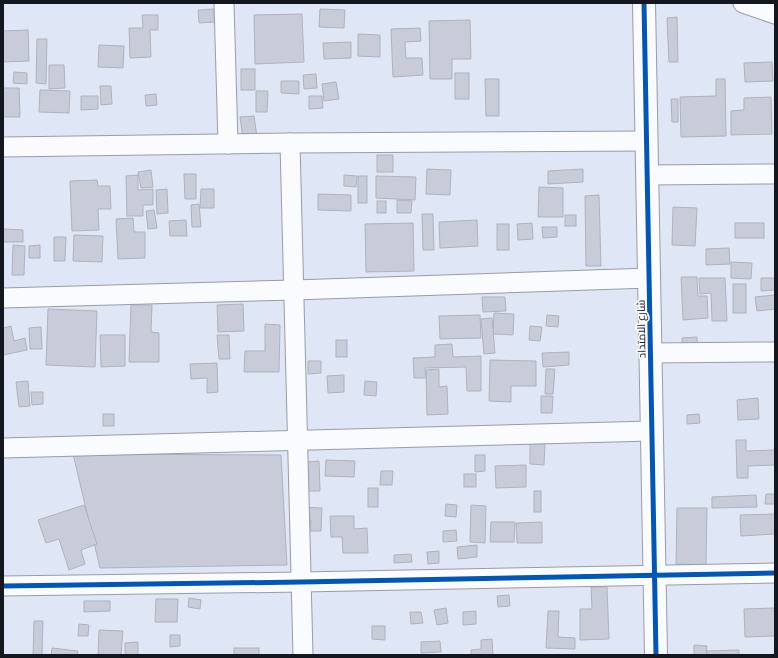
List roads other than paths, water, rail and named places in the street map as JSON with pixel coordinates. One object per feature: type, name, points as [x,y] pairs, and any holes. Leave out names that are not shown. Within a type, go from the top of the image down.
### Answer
[{"type":"street","points":[[224,3],[228,144]]},
{"type":"street","name":"شارع الامتداد","points":[[644,3],[656,655]]},
{"type":"street","points":[[743,3],[775,14]]},
{"type":"street","points":[[3,147],[290,143],[647,141]]},
{"type":"street","points":[[290,143],[302,655]]},
{"type":"street","points":[[648,176],[775,174]]},
{"type":"street","points":[[3,298],[650,278]]},
{"type":"street","points":[[651,353],[775,352]]},
{"type":"street","points":[[3,448],[652,431]]},
{"type":"street","points":[[3,586],[775,573]]}]
